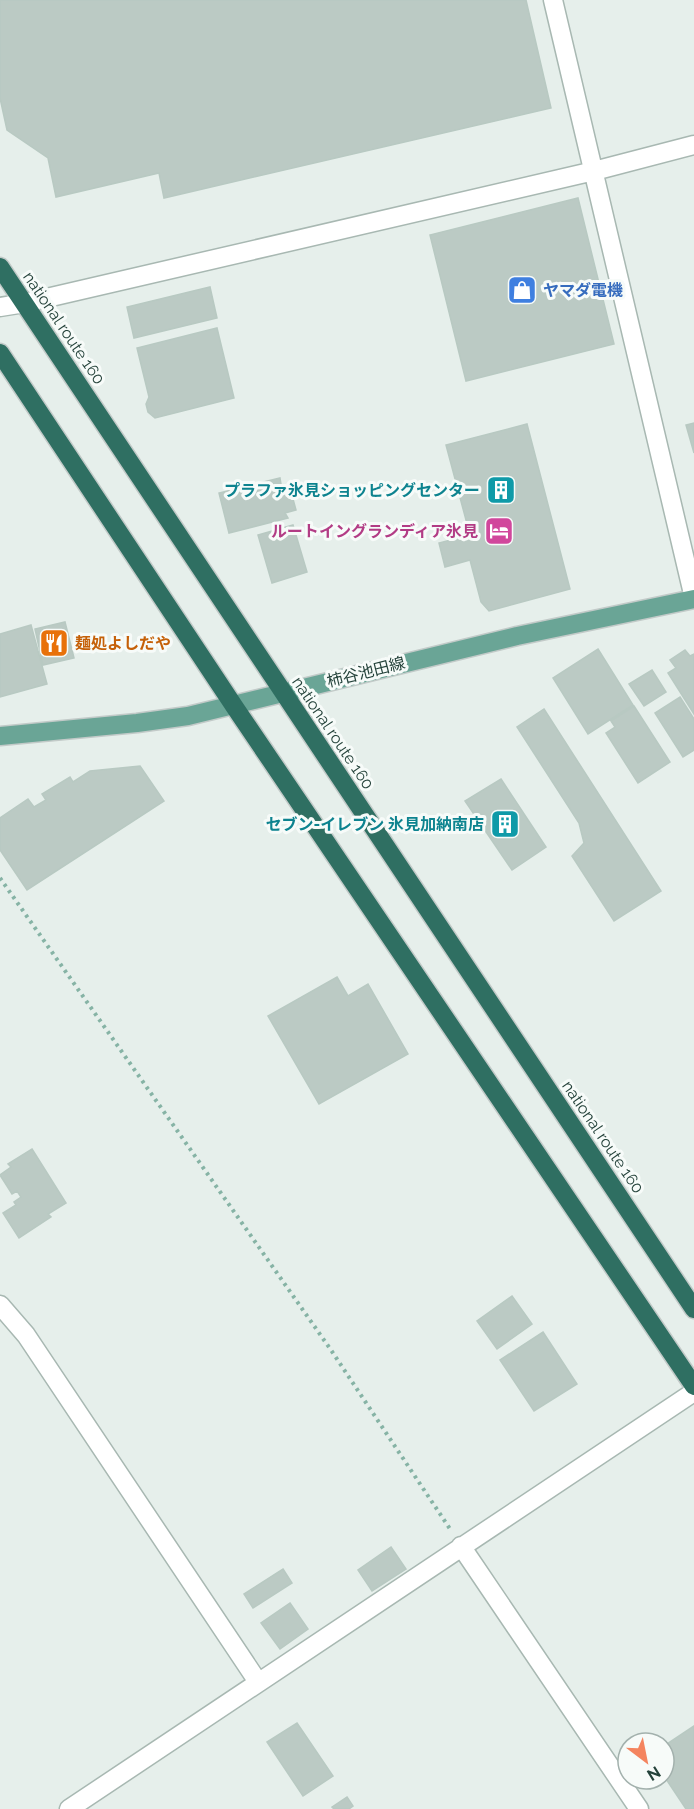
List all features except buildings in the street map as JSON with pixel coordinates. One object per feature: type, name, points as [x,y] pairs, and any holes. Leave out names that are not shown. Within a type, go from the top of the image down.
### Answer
[{"type":"highway","name":"national route 160","points":[[0,267],[694,1309]]},
{"type":"highway","points":[[0,353],[234,706],[694,1386]]},
{"type":"main road","name":"柿谷池田線","points":[[0,736],[188,716],[517,636],[694,599]]},
{"type":"street","points":[[553,0],[694,599]]},
{"type":"street","points":[[0,307],[594,171],[694,145]]},
{"type":"street","points":[[0,1305],[26,1335],[258,1682]]},
{"type":"street","points":[[69,1809],[694,1392]]},
{"type":"street","points":[[461,1546],[639,1809]]},
{"type":"path","points":[[0,878],[331,1350],[461,1546]]},
{"type":"place","name":"ヤマダ電機","points":[[522,290]]},
{"type":"place","name":"プラファ氷見ショッピングセンター","points":[[501,490]]},
{"type":"place","name":"ルートイングランディア氷見","points":[[499,531]]},
{"type":"place","name":"麺処よしだや","points":[[54,643]]},
{"type":"place","name":"セブン-イレブン 氷見加納南店","points":[[505,824]]}]
